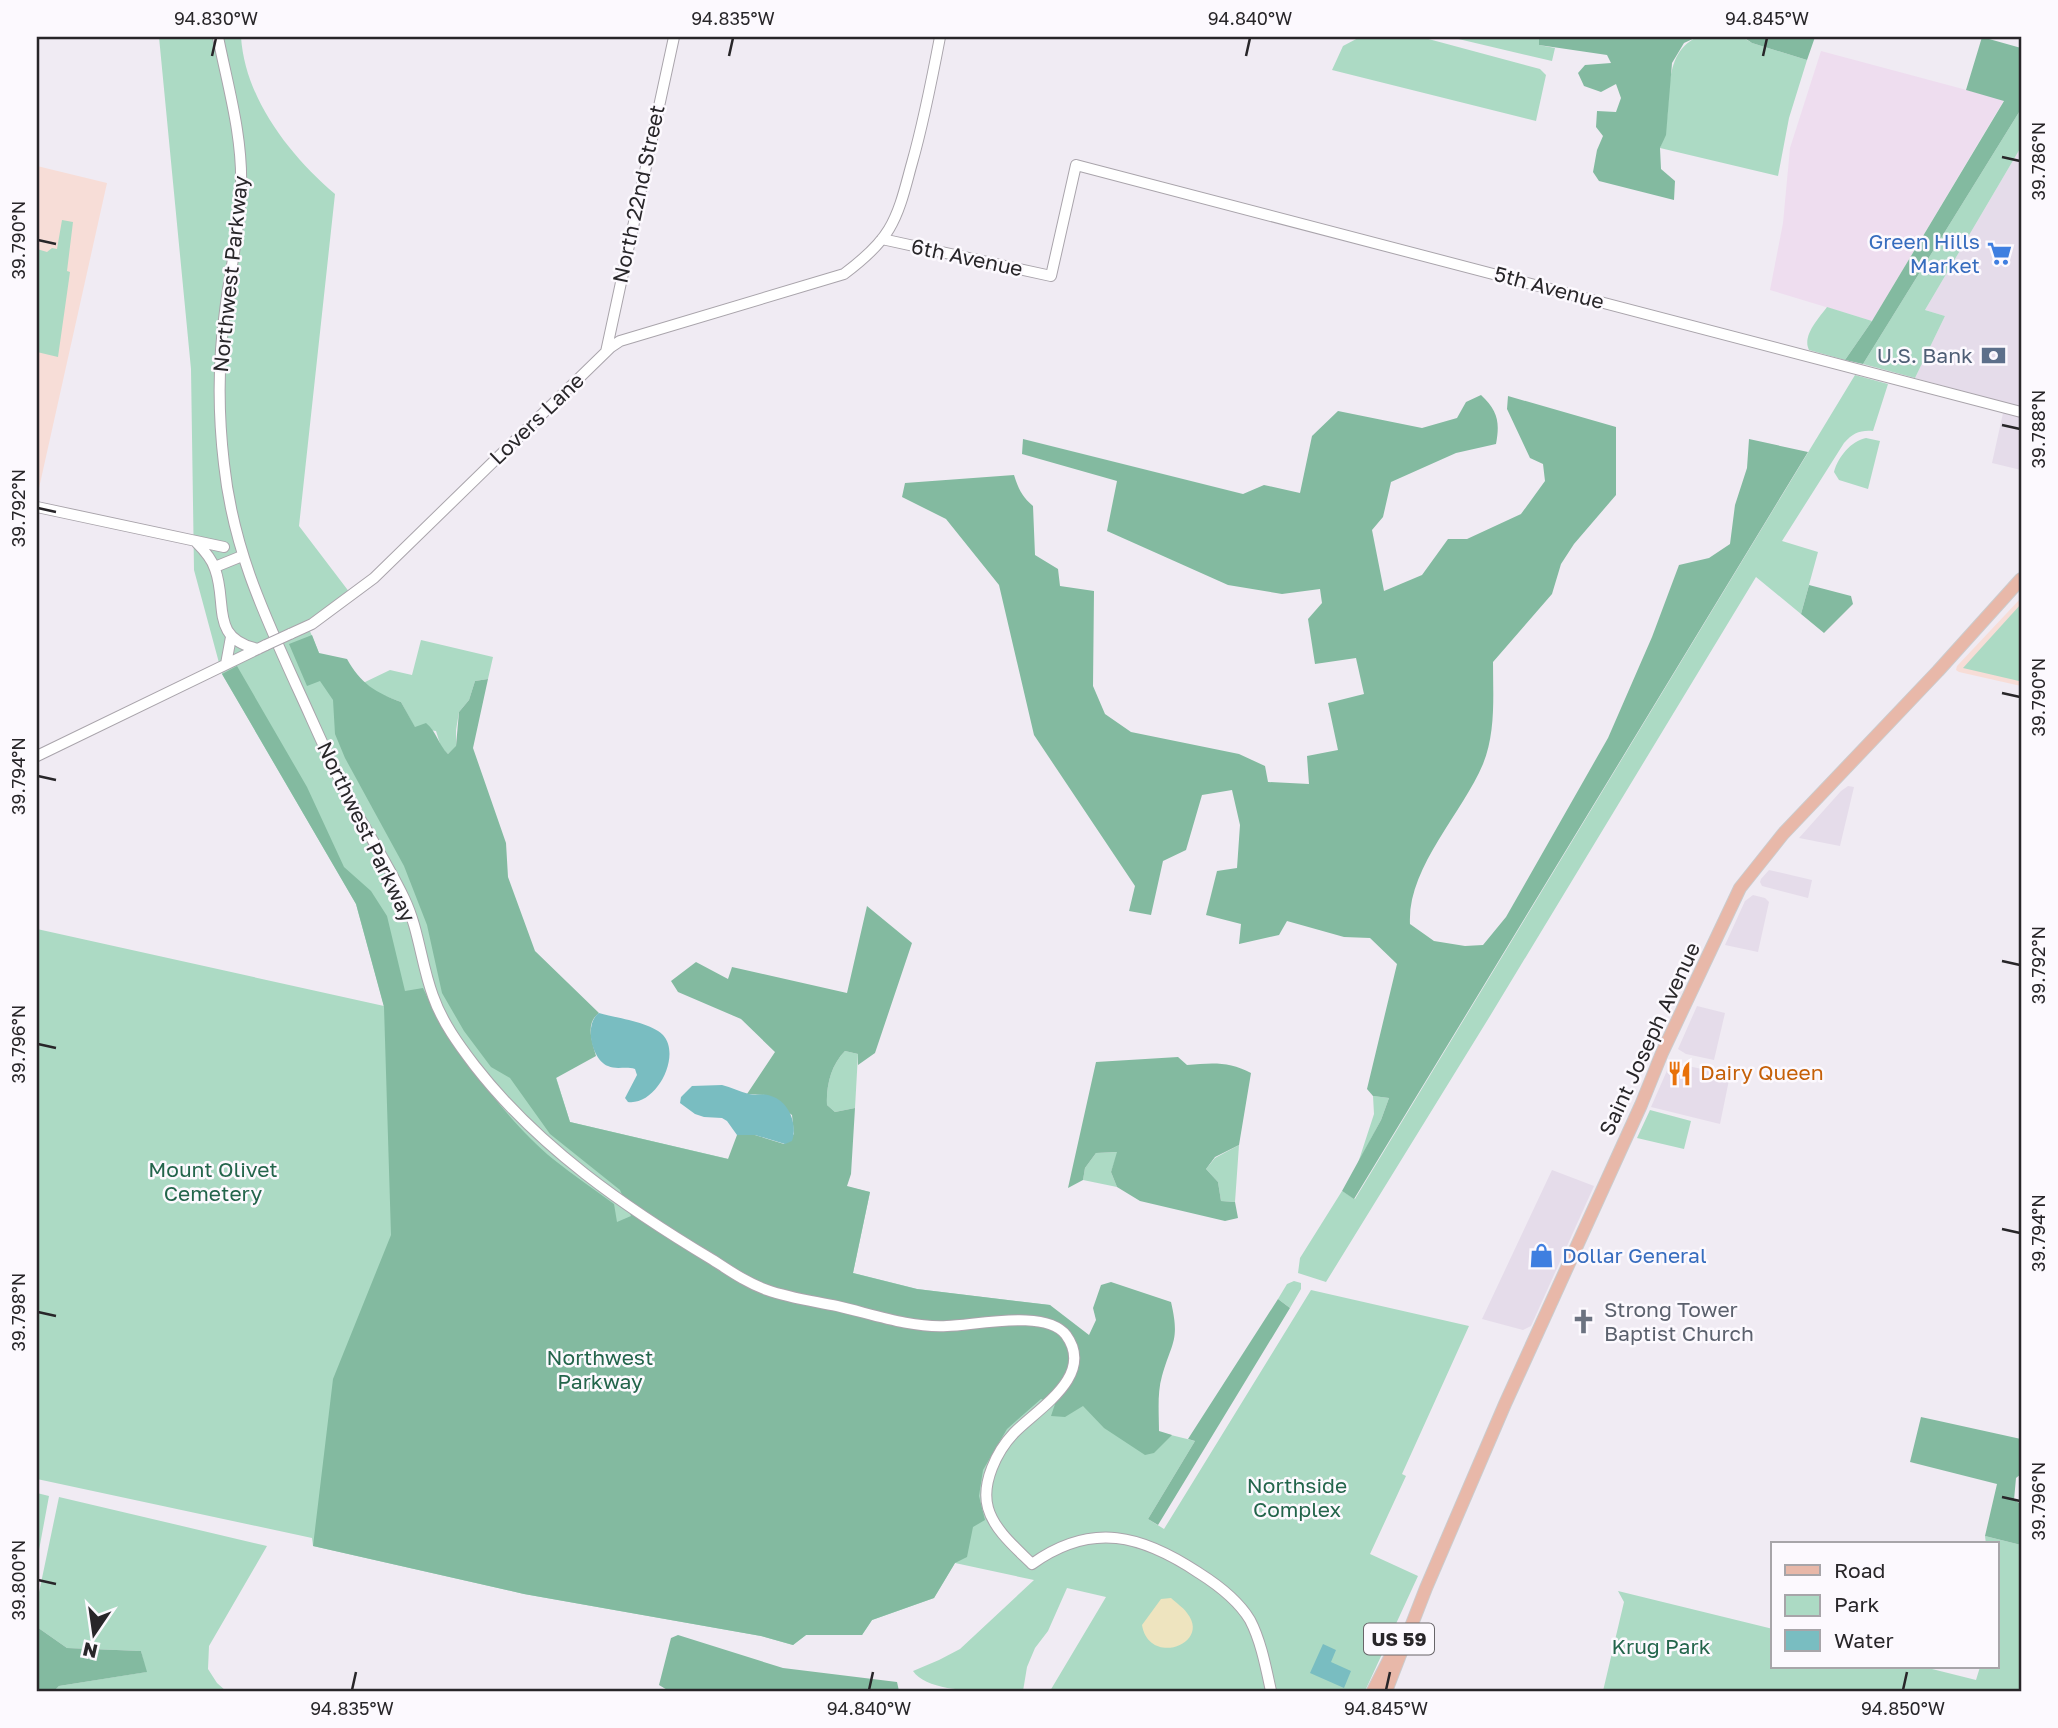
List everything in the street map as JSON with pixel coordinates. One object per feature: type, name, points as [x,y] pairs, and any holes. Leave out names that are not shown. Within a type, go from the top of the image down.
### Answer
[{"type":"main road","name":"Saint Joseph Avenue","points":[[1386,1691],[1426,1588],[1504,1404],[1641,1105],[1662,1053],[1740,888],[1783,834],[2021,579]]},
{"type":"main road","name":"Saint Joseph Avenue","points":[[1373,1691],[1426,1588]]},
{"type":"street","name":"Northwest Parkway","points":[[218,37],[239,138],[241,164],[239,218],[224,318],[220,379],[223,458],[238,544],[261,607],[333,767],[407,905],[432,995],[444,1022],[477,1069],[512,1108],[582,1171],[649,1220],[762,1288],[924,1326],[1040,1321],[1061,1329],[1070,1340],[1073,1368],[1060,1392],[1015,1432],[996,1461],[987,1493],[988,1508],[994,1520],[1032,1564],[1073,1544],[1102,1539],[1130,1539],[1169,1553],[1210,1580],[1239,1604],[1258,1639],[1271,1691]]},
{"type":"street","name":"North 22nd Street","points":[[606,352],[674,37]]},
{"type":"street","name":"Lovers Lane","points":[[37,756],[312,624],[374,578],[620,341],[844,274],[882,239],[905,191],[927,107],[940,37]]},
{"type":"street","name":"5th Avenue","points":[[1051,276],[1076,165],[2021,412]]},
{"type":"street","name":"6th Avenue","points":[[882,239],[1051,276]]},
{"type":"street","points":[[37,507],[225,547]]},
{"type":"street","points":[[196,542],[213,563]]},
{"type":"street","points":[[238,544],[215,552],[213,563],[223,620],[232,637],[241,644],[262,647]]},
{"type":"street","points":[[213,563],[242,556]]},
{"type":"street","points":[[226,664],[232,637]]},
{"type":"shaded area","points":[[1821,51],[2004,100],[1872,321],[1770,290],[1783,223],[1790,148]]},
{"type":"shaded area","points":[[2021,147],[2021,407],[1915,378],[1945,316],[1925,310]]},
{"type":"shaded area","points":[[37,166],[107,183],[37,497]]},
{"type":"shaded area","points":[[2003,413],[2021,418],[2021,470],[1992,463]]},
{"type":"shaded area","points":[[2021,598],[2021,686],[1956,670],[1957,666]]},
{"type":"shaded area","points":[[1848,786],[1854,787],[1840,846],[1799,838],[1841,791]]},
{"type":"shaded area","points":[[1769,870],[1812,880],[1808,898],[1762,886],[1761,879]]},
{"type":"shaded area","points":[[1753,895],[1769,902],[1758,952],[1725,945],[1745,901]]},
{"type":"shaded area","points":[[1697,1006],[1725,1013],[1714,1060],[1686,1054],[1678,1049]]},
{"type":"shaded area","points":[[1674,1063],[1730,1075],[1720,1124],[1651,1107],[1669,1066]]},
{"type":"shaded area","points":[[1552,1170],[1594,1186],[1531,1326],[1523,1330],[1482,1319]]},
{"type":"green space","name":"Northwest Parkway","points":[[159,37],[241,37],[251,82],[272,124],[301,162],[335,194],[299,526],[350,593],[307,624],[319,653],[486,852],[570,1122],[870,1192],[853,1273],[917,1289],[1050,1305],[1131,1425],[1195,1441],[1148,1519],[1164,1529],[1311,1290],[1469,1326],[1402,1474],[1406,1476],[1370,1554],[1418,1576],[1365,1691],[1050,1691],[1106,1597],[1067,1588],[1048,1631],[1035,1648],[1027,1667],[1023,1691],[947,1688],[921,1679],[913,1671],[960,1649],[1034,1580],[955,1563],[934,1598],[872,1620],[862,1635],[806,1635],[793,1645],[761,1636],[524,1594],[313,1546],[312,1538],[37,1479],[37,929],[384,1006],[356,904],[222,674],[194,570],[191,369]]},
{"type":"green space","points":[[1360,37],[1421,37],[1540,69],[1546,75],[1536,121],[1332,70],[1343,46]]},
{"type":"green space","points":[[1450,37],[1539,37],[1539,45],[1555,48],[1552,61]]},
{"type":"green space","points":[[1539,37],[1697,37],[1684,43],[1672,63],[1666,135],[1660,148],[1661,169],[1675,181],[1674,200],[1599,181],[1593,172],[1603,136],[1596,127],[1597,111],[1616,112],[1621,98],[1616,84],[1601,92],[1584,86],[1578,73],[1585,65],[1611,63],[1607,55],[1539,45]]},
{"type":"green space","points":[[1697,37],[1742,37],[1752,43],[1807,60],[1789,118],[1778,176],[1660,148],[1665,133],[1676,58],[1684,46]]},
{"type":"green space","points":[[1743,37],[1815,37],[1807,60],[1752,43]]},
{"type":"green space","points":[[1982,37],[2021,48],[2021,109],[1863,364],[1845,360],[1872,321],[2004,101],[1966,90]]},
{"type":"green space","points":[[2021,109],[2021,147],[1925,310],[1945,316],[1915,378],[1863,364]]},
{"type":"green space","points":[[62,220],[73,222],[67,271],[70,272],[58,357],[37,352],[37,249],[47,252],[52,248],[57,249]]},
{"type":"green space","points":[[1827,307],[1872,321],[1845,360],[1809,350],[1807,345],[1809,333]]},
{"type":"green space","points":[[1855,375],[1888,384],[1873,431],[1857,433],[1844,443],[1782,541],[1818,552],[1801,614],[1756,577],[1326,1282],[1298,1273],[1300,1258],[1342,1191],[1355,1199]]},
{"type":"green space","points":[[1481,395],[1496,417],[1496,444],[1456,453],[1391,482],[1383,517],[1372,530],[1384,591],[1422,575],[1448,539],[1467,539],[1521,514],[1545,481],[1543,464],[1530,458],[1507,409],[1508,396],[1616,427],[1616,495],[1574,544],[1561,564],[1552,594],[1493,662],[1493,713],[1483,764],[1426,862],[1411,903],[1410,924],[1434,941],[1465,946],[1483,945],[1506,917],[1608,738],[1652,637],[1679,565],[1709,558],[1730,544],[1735,505],[1747,468],[1749,439],[1808,452],[1354,1199],[1342,1191],[1381,1120],[1389,1098],[1373,1096],[1367,1089],[1397,964],[1370,938],[1344,937],[1287,921],[1279,935],[1239,944],[1241,924],[1206,915],[1217,871],[1237,868],[1240,825],[1232,790],[1202,795],[1186,850],[1163,861],[1151,915],[1129,911],[1135,886],[1034,735],[999,585],[946,519],[902,497],[905,483],[1014,475],[1021,492],[1033,506],[1035,555],[1058,569],[1060,586],[1094,591],[1093,686],[1105,714],[1131,732],[1239,754],[1265,766],[1268,782],[1309,784],[1307,756],[1338,750],[1328,703],[1364,694],[1356,658],[1315,664],[1308,619],[1322,603],[1320,589],[1282,594],[1228,585],[1107,531],[1117,481],[1022,454],[1023,439],[1243,494],[1264,485],[1300,493],[1312,436],[1338,411],[1422,428],[1457,418],[1466,402]]},
{"type":"green space","points":[[1866,438],[1880,441],[1868,489],[1839,480],[1834,472],[1846,450],[1855,442]]},
{"type":"green space","points":[[1809,585],[1851,596],[1853,604],[1824,633],[1801,614]]},
{"type":"green space","points":[[2021,604],[2019,681],[1963,668]]},
{"type":"green space","name":"Northwest Parkway","points":[[312,635],[319,653],[347,659],[357,675],[370,686],[401,702],[415,727],[426,723],[448,754],[456,746],[459,712],[469,700],[475,681],[488,679],[473,748],[506,843],[508,877],[535,951],[599,1013],[591,1027],[596,1056],[556,1078],[570,1122],[728,1159],[737,1135],[755,1135],[784,1144],[794,1134],[792,1115],[765,1095],[747,1094],[775,1052],[741,1019],[678,992],[671,981],[696,962],[728,979],[732,967],[847,993],[867,906],[912,943],[875,1053],[858,1065],[858,1054],[845,1051],[833,1069],[827,1091],[827,1105],[835,1112],[855,1108],[851,1174],[847,1186],[870,1192],[853,1273],[917,1289],[1050,1305],[1089,1335],[1096,1320],[1093,1308],[1101,1285],[1111,1282],[1171,1302],[1175,1333],[1160,1383],[1159,1431],[1172,1435],[1154,1453],[1145,1455],[1104,1428],[1083,1406],[1065,1417],[1051,1416],[1055,1404],[1041,1399],[1007,1429],[983,1470],[979,1496],[985,1520],[973,1527],[967,1557],[955,1563],[934,1598],[872,1620],[862,1635],[806,1635],[793,1645],[761,1636],[524,1594],[313,1546],[333,1379],[391,1235],[384,1007],[356,904],[222,674],[237,666],[307,787],[344,867],[371,891],[387,916],[405,991],[423,988],[448,1033],[480,1080],[535,1143],[614,1204],[617,1222],[631,1216],[620,1190],[550,1134],[510,1078],[491,1067],[464,1031],[442,993],[427,925],[404,866],[345,758],[335,734],[333,700],[320,681],[307,686],[289,644]]},
{"type":"green space","points":[[421,640],[493,657],[488,679],[475,681],[469,700],[459,712],[456,747],[448,754],[441,747],[436,731],[415,728],[401,702],[377,693],[363,683],[390,670],[412,675]]},
{"type":"green space","points":[[845,1051],[858,1054],[855,1108],[835,1112],[827,1105],[827,1091],[833,1069]]},
{"type":"green space","points":[[1178,1057],[1187,1065],[1212,1063],[1251,1073],[1239,1145],[1215,1157],[1206,1169],[1218,1182],[1221,1201],[1235,1202],[1238,1218],[1225,1221],[1140,1201],[1117,1187],[1111,1172],[1117,1152],[1096,1153],[1085,1168],[1083,1180],[1068,1188],[1096,1062]]},
{"type":"green space","points":[[1373,1096],[1389,1098],[1381,1120],[1358,1163],[1374,1114]]},
{"type":"green space","points":[[1650,1110],[1691,1121],[1684,1149],[1637,1138]]},
{"type":"green space","points":[[1239,1145],[1235,1202],[1221,1201],[1218,1182],[1206,1169],[1215,1158]]},
{"type":"green space","points":[[1118,1152],[1111,1172],[1117,1187],[1083,1180],[1085,1168],[1096,1153]]},
{"type":"green space","points":[[1294,1281],[1301,1283],[1301,1289],[1290,1308],[1278,1299],[1287,1284]]},
{"type":"green space","points":[[1278,1299],[1290,1308],[1158,1525],[1148,1519],[1195,1441],[1188,1439]]},
{"type":"green space","points":[[1921,1417],[2021,1439],[2021,1474],[2016,1478],[2014,1500],[2021,1504],[2021,1545],[1985,1536],[1997,1484],[1910,1462]]},
{"type":"green space","points":[[37,1493],[49,1496],[37,1561]]},
{"type":"green space","points":[[59,1497],[267,1546],[209,1646],[208,1669],[226,1691],[54,1691],[59,1686],[146,1672],[141,1651],[67,1648],[37,1627],[37,1602]]},
{"type":"green space","name":"Krug Park","points":[[1985,1536],[2021,1545],[2021,1691],[1603,1691],[1624,1602],[1618,1591],[1771,1629],[1771,1668],[1928,1668],[1976,1680],[1980,1668],[1998,1668],[1998,1542],[1986,1542]]},
{"type":"green space","points":[[37,1627],[67,1648],[141,1651],[147,1672],[59,1686],[54,1691],[37,1691]]},
{"type":"green space","points":[[678,1635],[783,1668],[897,1682],[899,1691],[669,1691],[659,1685],[671,1638]]},
{"type":"sand","points":[[1171,1598],[1185,1611],[1193,1624],[1186,1641],[1166,1648],[1147,1638],[1142,1625],[1161,1599]]},
{"type":"water","points":[[599,1013],[642,1024],[663,1035],[668,1044],[668,1066],[663,1078],[648,1096],[628,1102],[625,1098],[637,1075],[635,1069],[611,1067],[597,1056],[591,1041],[591,1032],[594,1018]]},
{"type":"water","points":[[722,1085],[749,1094],[768,1095],[783,1103],[793,1121],[792,1141],[785,1144],[755,1135],[737,1135],[722,1118],[695,1114],[680,1103],[681,1097],[692,1086]]},
{"type":"water","points":[[1323,1644],[1336,1650],[1331,1662],[1351,1671],[1344,1688],[1310,1673]]},
{"type":"place","name":"Green Hills Market","points":[[2000,254]]},
{"type":"place","name":"U.S. Bank","points":[[1993,356]]},
{"type":"place","name":"Dairy Queen","points":[[1680,1073]]},
{"type":"place","name":"Dollar General","points":[[1542,1256]]},
{"type":"place","name":"Strong Tower Baptist Church","points":[[1584,1322]]},
{"type":"park label","name":"Mount Olivet Cemetery","points":[[213,1182]]},
{"type":"park label","name":"Northside Complex","points":[[1297,1498]]}]
